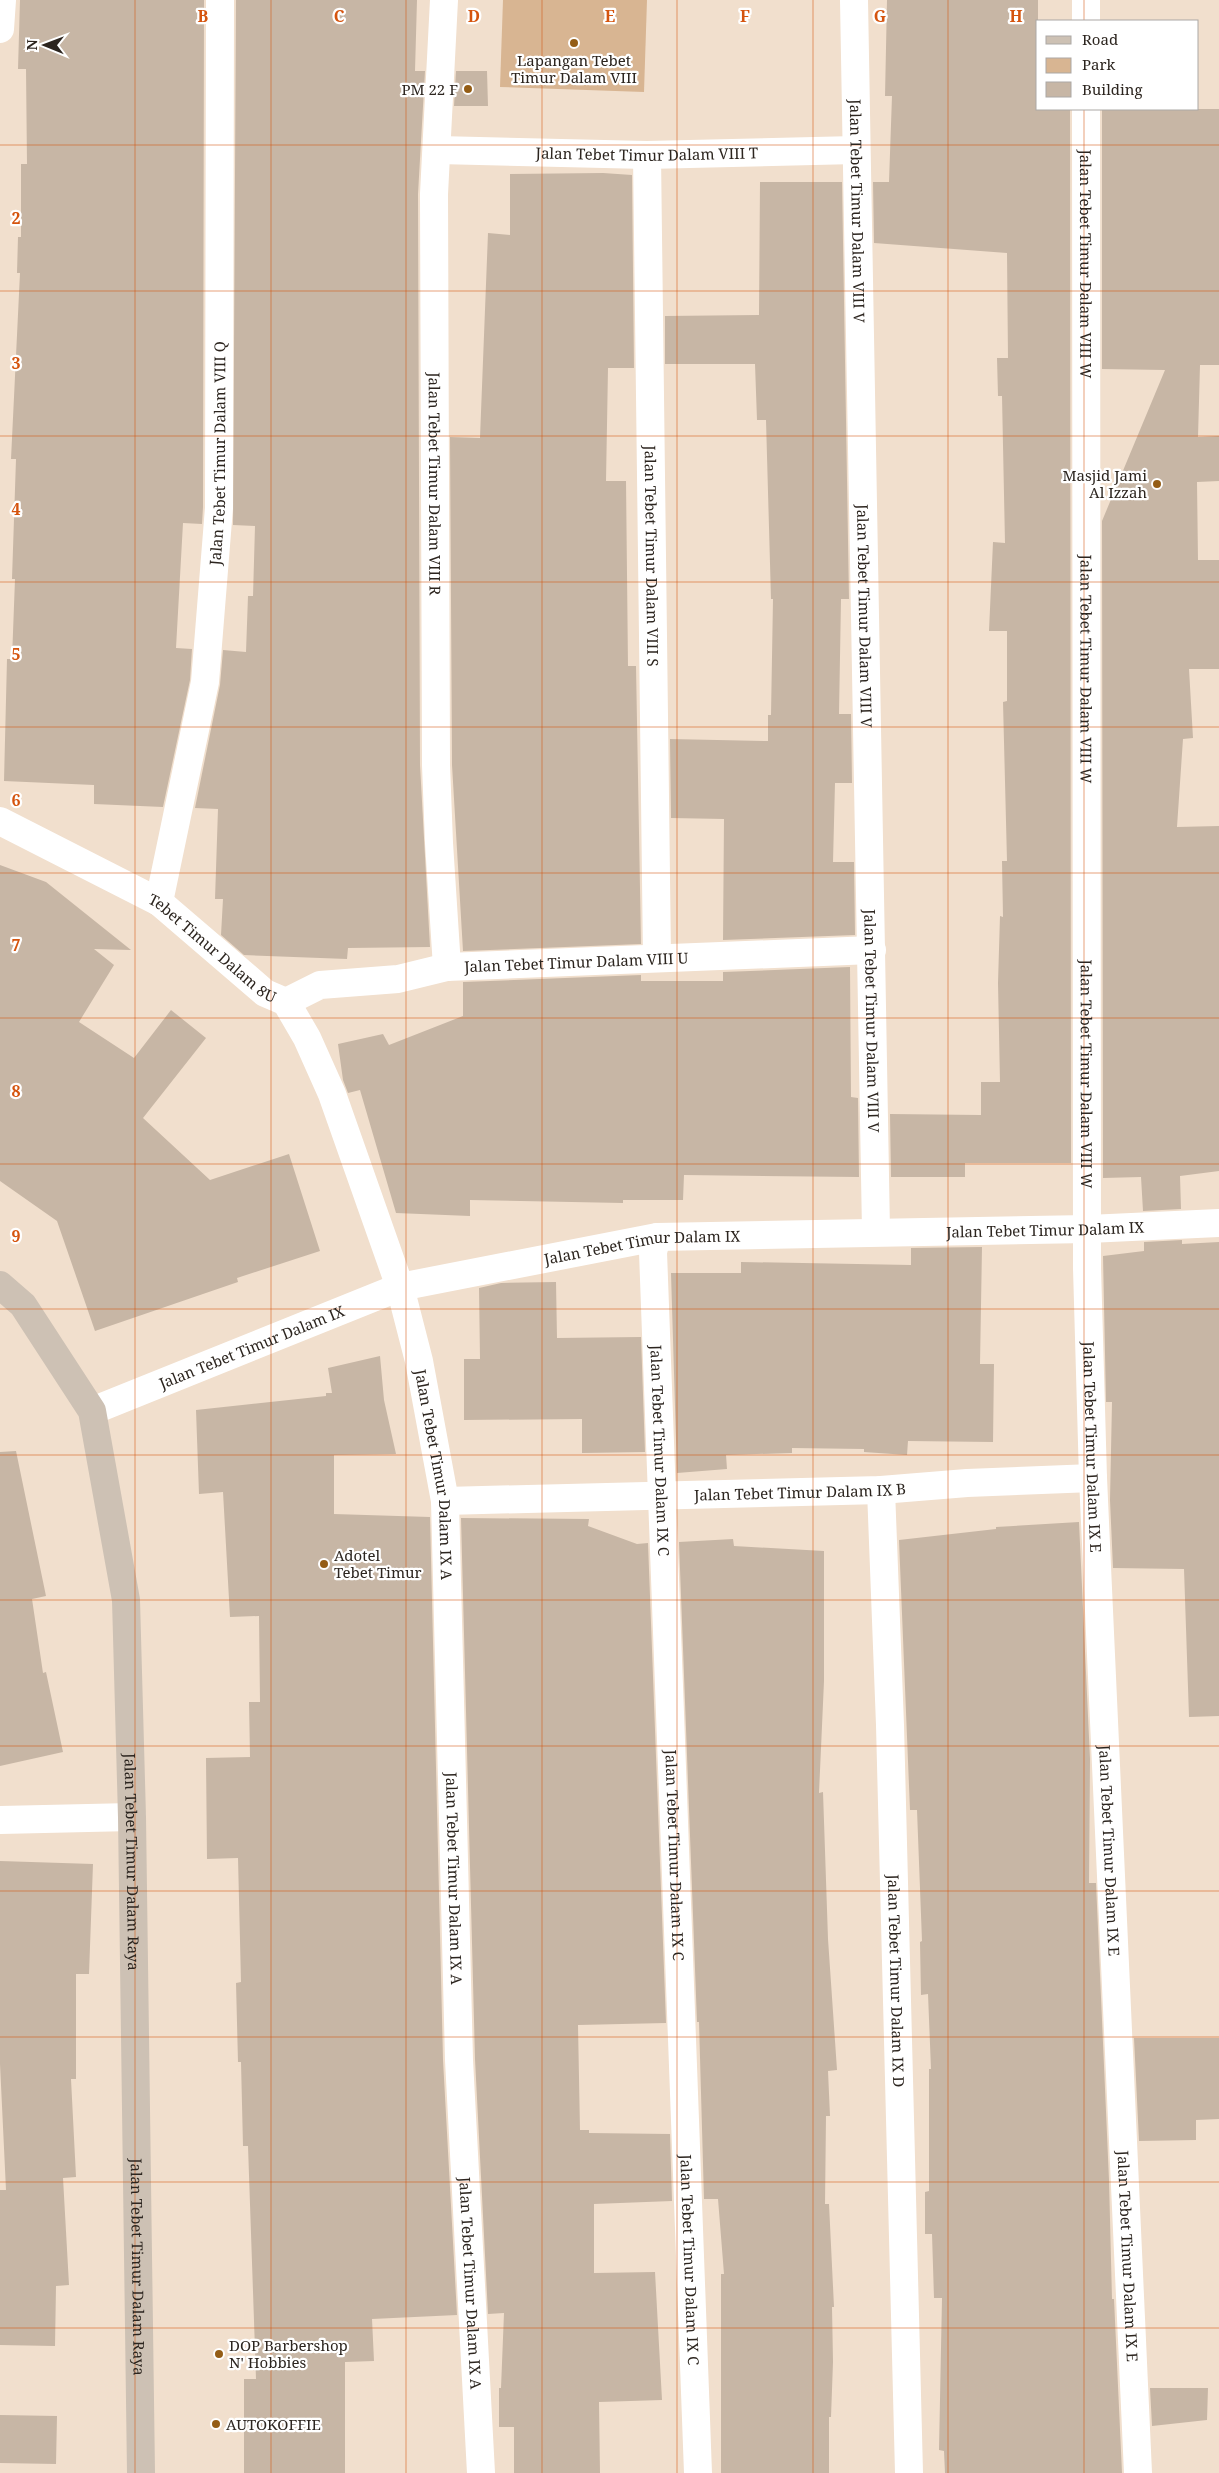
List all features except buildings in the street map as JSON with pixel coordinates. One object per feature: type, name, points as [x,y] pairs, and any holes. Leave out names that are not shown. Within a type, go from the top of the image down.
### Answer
[{"type":"street","points":[[0,29],[2,0]]},
{"type":"street","name":"Jalan Tebet Timur Dalam VIII Q","points":[[160,902],[205,682],[219,508],[220,0]]},
{"type":"street","name":"Jalan Tebet Timur Dalam VIII R","points":[[444,0],[438,150],[434,194],[436,765],[438,843],[447,967]]},
{"type":"street","name":"Jalan Tebet Timur Dalam VIII V","points":[[854,0],[876,1231]]},
{"type":"street","points":[[1086,0],[1086,20]]},
{"type":"street","name":"Jalan Tebet Timur Dalam VIII W","points":[[1086,110],[1086,1185],[1088,1229]]},
{"type":"street","name":"Jalan Tebet Timur Dalam VIII T","points":[[438,150],[646,155],[856,150]]},
{"type":"street","name":"Jalan Tebet Timur Dalam VIII S","points":[[646,155],[657,958]]},
{"type":"street","name":"Tebet Timur Dalam 8U","points":[[0,821],[160,902],[265,993],[286,1002],[307,1038],[332,1094],[400,1287]]},
{"type":"street","name":"Jalan Tebet Timur Dalam VIII U","points":[[286,1002],[320,984],[398,979],[447,967],[872,950]]},
{"type":"street","name":"Jalan Tebet Timur Dalam IX","points":[[92,1411],[400,1287],[657,1237],[876,1231],[1088,1229],[1219,1224]]},
{"type":"street","name":"Jalan Tebet Timur Dalam IX E","points":[[1088,1229],[1093,1478],[1138,2473]]},
{"type":"street","name":"Jalan Tebet Timur Dalam IX C","points":[[657,1237],[653,1252],[698,2473]]},
{"type":"street","name":"Jalan Tebet Timur Dalam Raya","points":[[0,1284],[23,1305],[92,1411],[126,1600],[132,1817],[141,2473]]},
{"type":"street","name":"Jalan Tebet Timur Dalam IX A","points":[[400,1287],[419,1361],[445,1501],[459,2060],[481,2473]]},
{"type":"street","name":"Jalan Tebet Timur Dalam IX B","points":[[445,1501],[881,1490],[967,1482],[1093,1478]]},
{"type":"street","name":"Jalan Tebet Timur Dalam IX D","points":[[881,1490],[890,1724],[909,2473]]},
{"type":"street","points":[[0,1820],[132,1817]]},
{"type":"green space","name":"Lapangan Tebet Timur Dalam VIII","points":[[503,0],[647,0],[644,92],[500,87]]},
{"type":"place","name":"Lapangan Tebet Timur Dalam VIII","points":[[574,43]]},
{"type":"place","name":"PM 22 F","points":[[468,89]]},
{"type":"place","name":"Masjid Jami Al Izzah","points":[[1157,484]]},
{"type":"place","name":"Adotel Tebet Timur","points":[[324,1564]]},
{"type":"place","name":"DOP Barbershop N' Hobbies","points":[[219,2354]]},
{"type":"place","name":"AUTOKOFFIE","points":[[216,2424]]}]
